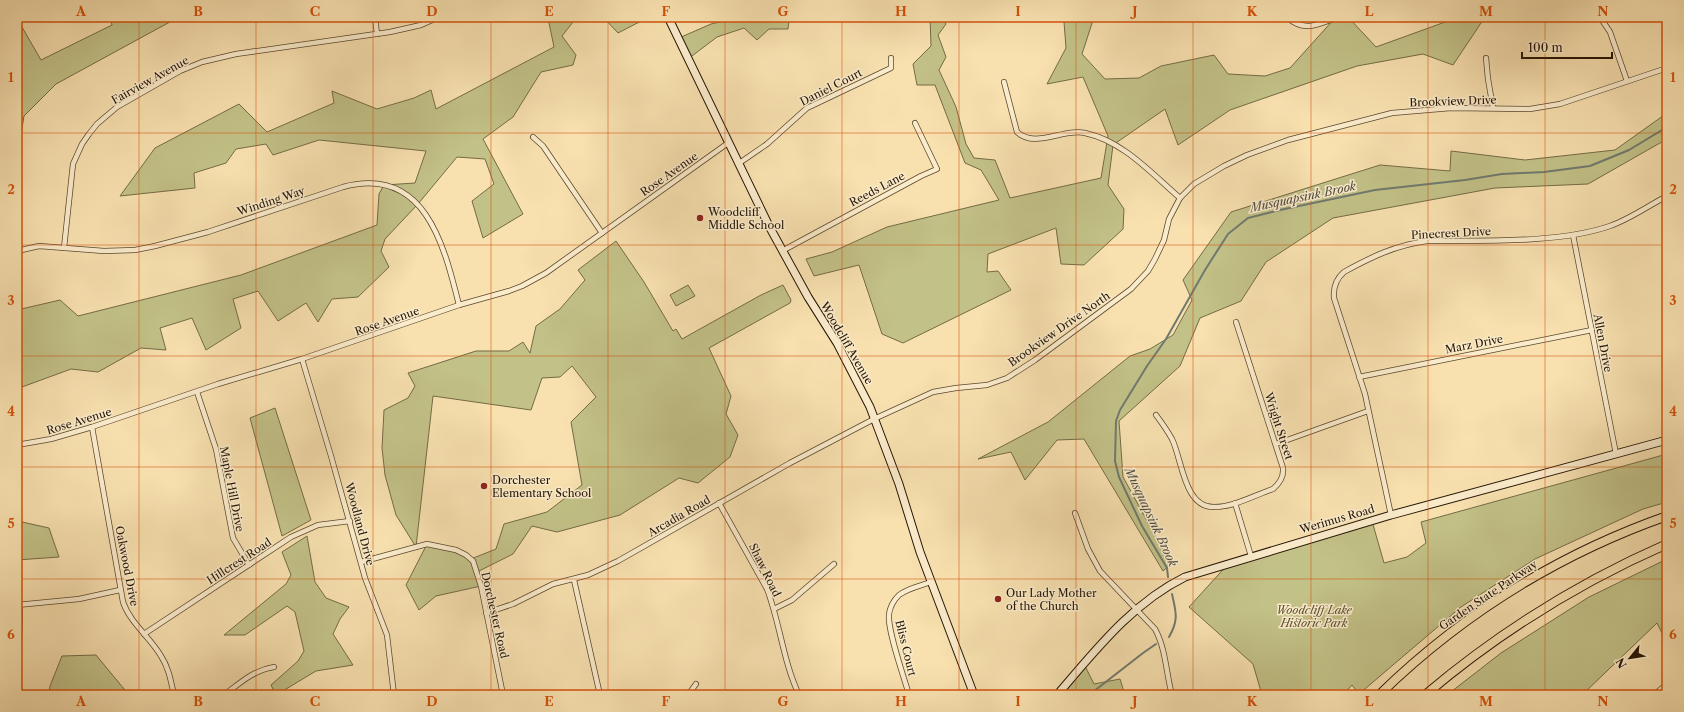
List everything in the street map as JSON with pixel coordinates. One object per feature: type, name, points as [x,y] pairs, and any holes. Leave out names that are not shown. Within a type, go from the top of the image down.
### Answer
[{"type":"highway","name":"Garden State Parkway","points":[[1379,695],[1439,641],[1520,585],[1549,568],[1602,542],[1667,516]]},
{"type":"highway","points":[[1425,695],[1486,648],[1540,611],[1602,576],[1667,544]]},
{"type":"main road","name":"Woodcliff Avenue","points":[[668,17],[738,164],[782,250],[849,366],[874,418],[899,484],[931,582],[974,695]]},
{"type":"main road","name":"Werimus Road","points":[[1057,695],[1096,650],[1136,609],[1154,595],[1185,577],[1391,515],[1667,440]]},
{"type":"street","points":[[375,17],[377,34]]},
{"type":"street","name":"Fairview Avenue","points":[[64,248],[73,164],[76,156],[82,144],[97,124],[117,107],[180,71],[217,58],[404,30],[439,17]]},
{"type":"street","points":[[1287,17],[1295,25],[1303,26],[1315,26],[1338,17]]},
{"type":"street","points":[[1600,17],[1610,32],[1627,81]]},
{"type":"street","name":"Daniel Court","points":[[738,164],[767,144],[807,108],[891,68],[892,58]]},
{"type":"street","points":[[1486,58],[1493,108]]},
{"type":"street","name":"Brookview Drive","points":[[1180,198],[1194,184],[1224,166],[1267,147],[1373,117],[1412,110],[1451,108],[1530,109],[1549,106],[1569,101],[1667,68]]},
{"type":"street","points":[[1004,82],[1017,132],[1022,136],[1028,139],[1040,139],[1065,133],[1077,132],[1105,139],[1125,150],[1180,198]]},
{"type":"street","name":"Reeds Lane","points":[[782,250],[920,176],[937,169],[916,123]]},
{"type":"street","points":[[533,137],[543,146],[602,233]]},
{"type":"street","name":"Rose Avenue","points":[[17,445],[52,439],[92,427],[459,306],[509,291],[534,280],[728,143]]},
{"type":"street","name":"Winding Way","points":[[17,251],[39,246],[117,251],[156,246],[208,232],[342,187],[363,183],[384,185],[402,192],[412,199],[426,214],[436,232],[451,272],[459,306]]},
{"type":"street","points":[[1665,197],[1667,210]]},
{"type":"street","name":"Pinecrest Drive","points":[[1391,515],[1368,411],[1334,298],[1334,286],[1340,276],[1344,272],[1384,251],[1412,243],[1427,241],[1529,239],[1573,235],[1612,226],[1665,197]]},
{"type":"street","name":"Brookview Drive North","points":[[874,418],[934,392],[987,385],[998,382],[1035,360],[1131,289],[1139,281],[1155,259],[1161,247],[1173,209],[1180,198]]},
{"type":"street","name":"Allen Drive","points":[[1573,235],[1616,454]]},
{"type":"street","name":"Wright Street","points":[[1156,415],[1172,439],[1193,497],[1202,505],[1215,507],[1235,502],[1273,489],[1281,481],[1283,476],[1283,468],[1236,322]]},
{"type":"street","name":"Marz Drive","points":[[1359,377],[1592,330]]},
{"type":"street","name":"Woodland Drive","points":[[302,359],[372,599],[387,635],[394,695]]},
{"type":"street","name":"Maple Hill Drive","points":[[197,392],[216,449],[233,538],[249,565]]},
{"type":"street","points":[[1276,444],[1368,411]]},
{"type":"street","name":"Arcadia Road","points":[[486,613],[509,605],[553,584],[574,580],[618,561],[797,459],[874,418]]},
{"type":"street","name":"Oakwood Drive","points":[[92,427],[120,590],[126,612],[161,656],[167,667],[174,695]]},
{"type":"street","points":[[1235,502],[1251,556]]},
{"type":"street","name":"Shaw Road","points":[[719,503],[767,589],[774,609],[789,671],[799,695]]},
{"type":"street","points":[[1076,513],[1088,549],[1100,571],[1160,636],[1163,644],[1166,671],[1172,695]]},
{"type":"street","name":"Hillcrest Road","points":[[144,634],[305,530],[318,525],[350,521]]},
{"type":"street","name":"Dorchester Road","points":[[361,562],[427,544],[456,550],[466,555],[473,562],[481,586],[503,695]]},
{"type":"street","points":[[774,609],[792,600],[834,564]]},
{"type":"street","points":[[574,580],[600,695]]},
{"type":"street","name":"Bliss Court","points":[[909,695],[890,627],[889,615],[893,602],[901,594],[912,588],[931,582]]},
{"type":"street","points":[[17,685],[18,605],[79,599],[120,590]]},
{"type":"street","points":[[224,695],[254,673],[265,668],[274,667]]},
{"type":"street","points":[[688,695],[696,684]]},
{"type":"street","points":[[1654,695],[1667,684]]},
{"type":"green space","points":[[110,17],[179,17],[56,84],[24,116],[17,159],[17,29],[22,27],[41,60],[112,25]]},
{"type":"green space","points":[[577,17],[562,36],[576,55],[573,65],[541,72],[513,117],[483,139],[523,214],[483,238],[472,201],[494,184],[485,159],[457,157],[418,204],[385,239],[381,251],[389,267],[358,297],[332,299],[318,322],[306,303],[278,321],[258,291],[233,299],[241,328],[206,350],[192,318],[160,328],[166,350],[141,348],[98,372],[71,369],[22,387],[17,368],[17,310],[60,300],[78,316],[241,275],[377,225],[379,194],[384,185],[415,183],[426,151],[319,140],[273,155],[266,144],[236,149],[226,163],[194,173],[195,188],[120,196],[155,148],[239,104],[267,132],[334,103],[332,91],[377,109],[414,98],[431,90],[436,109],[554,47],[548,18]]},
{"type":"green space","points":[[603,17],[649,17],[618,33]]},
{"type":"green space","points":[[741,17],[798,17],[789,21],[788,29],[769,29],[757,40],[744,28],[717,37],[688,59],[679,38],[711,24]]},
{"type":"green space","points":[[930,17],[942,17],[946,24],[938,35],[946,57],[939,70],[956,107],[966,144],[974,158],[995,160],[1010,198],[1101,178],[1108,136],[1083,77],[1047,84],[1066,48],[1064,22],[1071,17],[1094,17],[1082,54],[1105,79],[1139,78],[1161,66],[1214,55],[1228,74],[1265,76],[1290,68],[1335,18],[1348,17],[1376,47],[1459,17],[1501,17],[1483,20],[1453,65],[1423,54],[1357,66],[1230,110],[1178,145],[1165,109],[1113,145],[1108,185],[1124,209],[1123,229],[1084,265],[1061,264],[1056,228],[988,254],[987,272],[998,271],[1011,290],[903,343],[882,334],[859,265],[814,276],[806,259],[832,252],[887,227],[999,200],[981,170],[965,163],[935,85],[917,85],[913,64],[931,46]]},
{"type":"green space","points":[[1667,113],[1667,139],[1588,184],[1495,188],[1333,218],[1266,262],[1241,301],[1200,318],[1180,366],[1119,421],[1123,477],[1171,564],[1163,571],[1084,439],[1057,440],[1025,480],[1011,452],[978,459],[1048,422],[1130,356],[1150,349],[1173,335],[1192,300],[1183,280],[1231,212],[1380,165],[1450,171],[1451,151],[1525,160],[1615,150]]},
{"type":"green space","points":[[616,241],[644,282],[673,331],[676,329],[682,339],[761,295],[783,285],[791,300],[790,303],[709,348],[731,396],[726,414],[738,435],[730,457],[698,483],[679,478],[620,515],[557,532],[532,526],[513,554],[477,572],[481,586],[436,596],[419,610],[406,585],[427,544],[446,548],[471,559],[496,549],[504,524],[547,512],[582,485],[571,422],[596,397],[572,366],[560,377],[542,378],[531,410],[433,396],[416,547],[396,515],[385,475],[382,448],[384,410],[408,398],[415,386],[408,373],[476,351],[509,351],[523,342],[530,353],[536,326],[560,309],[585,280],[578,270]]},
{"type":"green space","points":[[688,285],[695,296],[676,306],[670,295]]},
{"type":"green space","points":[[275,408],[311,520],[282,536],[250,418]]},
{"type":"green space","name":"Woodcliff Lake Historic Park","points":[[1667,454],[1667,502],[1643,509],[1535,559],[1461,607],[1359,694],[1352,685],[1343,695],[1262,695],[1253,664],[1189,607],[1229,563],[1372,521],[1384,563],[1407,557],[1426,543],[1421,522]]},
{"type":"green space","points":[[17,496],[22,522],[49,528],[59,557],[17,560]]},
{"type":"green space","points":[[307,536],[315,582],[326,598],[349,607],[340,619],[333,634],[353,665],[316,671],[276,695],[271,685],[298,661],[304,651],[295,612],[287,606],[245,635],[224,635],[286,584],[291,575],[282,552]]},
{"type":"green space","points":[[1667,559],[1667,643],[1657,623],[1582,695],[1447,695],[1501,653],[1589,597]]},
{"type":"green space","points":[[96,655],[129,695],[49,695],[50,686],[62,656]]},
{"type":"green space","points":[[1084,664],[1094,684],[1120,679],[1125,695],[1057,695]]},
{"type":"waterway","name":"Musquapsink Brook","points":[[1168,577],[1167,568],[1142,526],[1119,477],[1115,461],[1116,421],[1120,410],[1147,366],[1166,339],[1205,270],[1228,234],[1248,218],[1375,190],[1465,180],[1502,174],[1544,172],[1590,166],[1629,150],[1667,127]]},
{"type":"waterway","name":"Musquapsink Brook","points":[[1169,637],[1174,626],[1176,616],[1172,594]]},
{"type":"waterway","name":"Musquapsink Brook","points":[[1089,695],[1156,644]]},
{"type":"place","name":"Woodcliff Middle School","points":[[700,218]]},
{"type":"place","name":"Dorchester Elementary School","points":[[484,486]]},
{"type":"place","name":"Our Lady Mother of the Church","points":[[998,599]]}]
